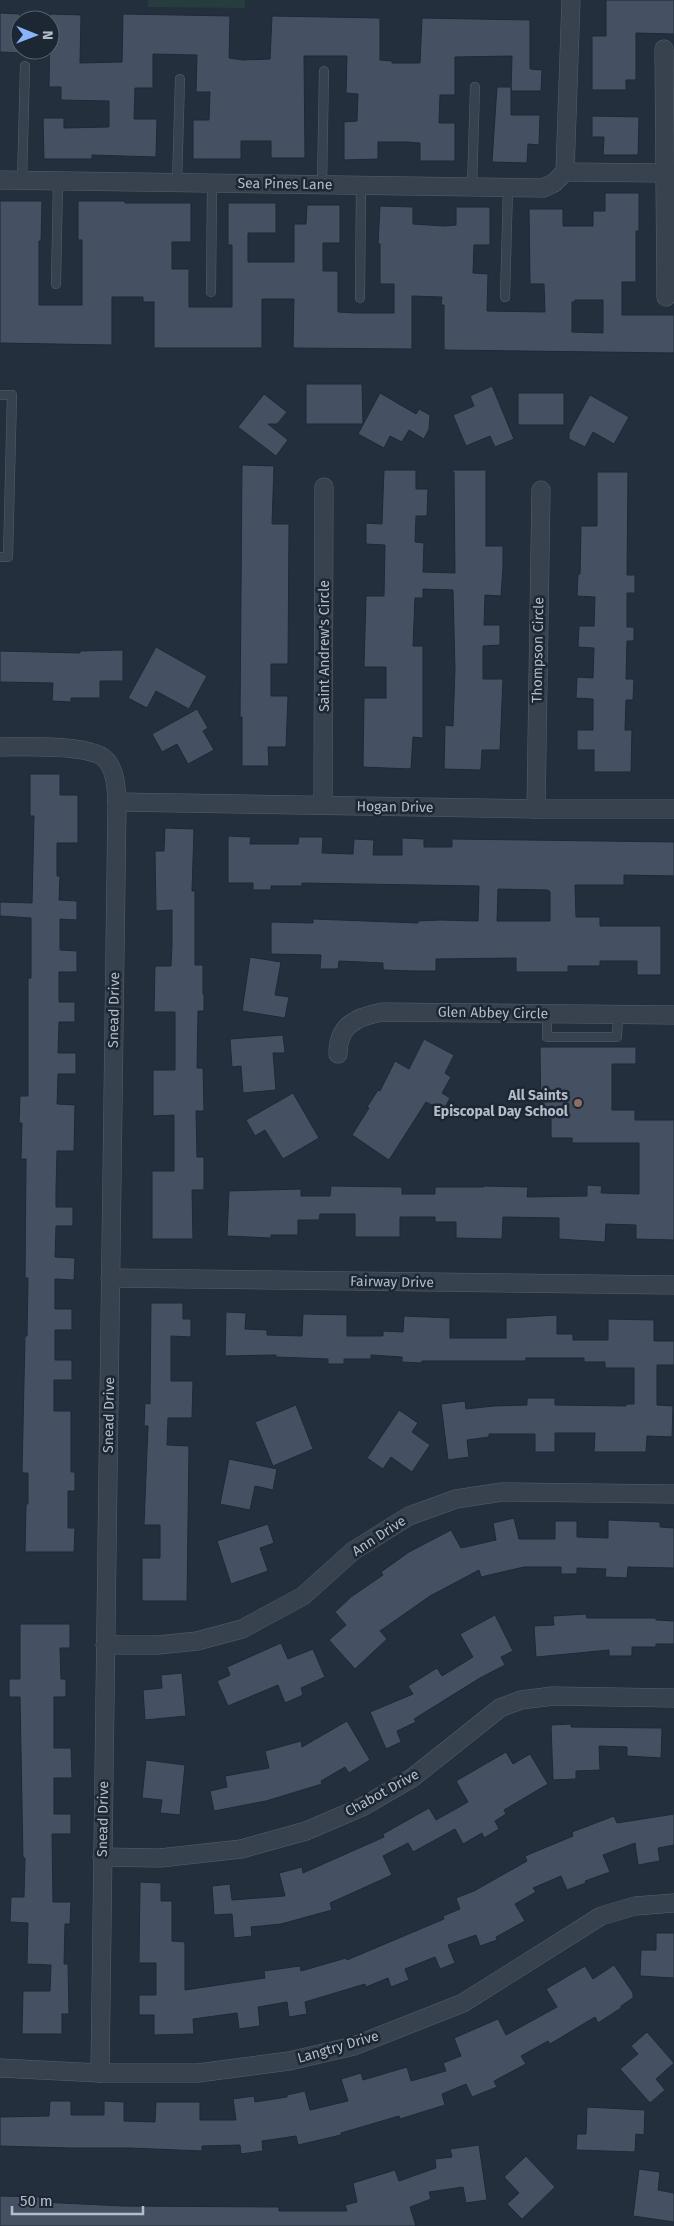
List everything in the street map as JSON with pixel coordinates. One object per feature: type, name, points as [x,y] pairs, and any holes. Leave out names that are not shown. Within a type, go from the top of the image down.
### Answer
[{"type":"street","points":[[571,0],[565,172],[666,173]]},
{"type":"street","points":[[664,49],[666,297]]},
{"type":"street","name":"Sea Pines Lane","points":[[0,180],[543,188],[554,184],[565,172]]},
{"type":"street","name":"Saint Andrew's Circle","points":[[323,805],[324,487]]},
{"type":"street","name":"Thompson Circle","points":[[536,809],[540,490]]},
{"type":"street","name":"Snead Drive","points":[[0,747],[80,748],[106,758],[115,774],[117,802],[100,2073]]},
{"type":"street","name":"Hogan Drive","points":[[117,802],[536,809],[674,809]]},
{"type":"street","name":"Glen Abbey Circle","points":[[338,1054],[338,1041],[345,1028],[361,1016],[382,1012],[674,1015]]},
{"type":"street","name":"Fairway Drive","points":[[110,1278],[674,1285]]},
{"type":"street","name":"Ann Drive","points":[[106,1644],[158,1646],[197,1641],[242,1629],[303,1596],[353,1551],[409,1516],[456,1499],[502,1492],[674,1494]]},
{"type":"street","name":"Chabot Drive","points":[[102,1857],[160,1858],[241,1849],[306,1831],[362,1807],[412,1778],[500,1708],[521,1700],[553,1696],[674,1698]]},
{"type":"street","name":"Langtry Drive","points":[[0,2068],[100,2073],[198,2073],[289,2061],[354,2046],[463,2003],[602,1916],[635,1906],[674,1902]]},
{"type":"lane","points":[[22,180],[24,66]]},
{"type":"lane","points":[[322,185],[324,71]]},
{"type":"lane","points":[[177,183],[180,79]]},
{"type":"lane","points":[[472,187],[475,87]]},
{"type":"lane","points":[[56,284],[58,181]]},
{"type":"lane","points":[[211,292],[212,183]]},
{"type":"lane","points":[[360,298],[361,186]]},
{"type":"lane","points":[[505,297],[508,188]]},
{"type":"lane","points":[[0,395],[12,395],[8,557],[0,557]]},
{"type":"green space","points":[[148,0],[245,0],[245,8],[148,7]]},
{"type":"building","points":[[606,0],[674,0],[674,34],[636,33],[636,80],[626,80],[626,90],[592,90],[592,36],[606,36]]},
{"type":"building","points":[[0,13],[10,14],[10,52],[0,52]]},
{"type":"building","points":[[60,14],[81,15],[80,63],[122,62],[123,14],[230,16],[229,58],[243,60],[270,59],[272,16],[380,18],[380,60],[392,61],[392,63],[420,63],[422,18],[530,20],[530,69],[542,70],[541,91],[511,91],[512,56],[455,57],[455,95],[440,95],[439,123],[455,123],[455,161],[420,161],[420,143],[408,142],[378,142],[378,159],[344,160],[344,122],[357,121],[358,94],[346,93],[347,56],[304,56],[305,158],[271,158],[271,141],[241,141],[241,159],[193,159],[193,120],[209,120],[210,92],[196,92],[197,55],[153,54],[153,88],[135,88],[134,119],[157,119],[156,157],[92,155],[92,159],[44,159],[43,118],[64,118],[64,128],[109,127],[109,101],[61,100],[61,87],[49,87],[49,60],[60,60]]},
{"type":"building","points":[[497,87],[511,87],[511,115],[540,115],[539,145],[528,144],[527,163],[492,162]]},
{"type":"building","points":[[592,116],[639,117],[638,155],[603,155],[604,137],[592,137]]},
{"type":"building","points":[[605,193],[639,193],[639,231],[636,231],[636,282],[622,282],[622,315],[674,315],[674,353],[444,350],[444,305],[441,305],[442,297],[412,296],[412,349],[293,348],[294,299],[262,299],[262,348],[154,348],[154,302],[143,302],[143,297],[112,297],[112,345],[0,343],[0,201],[42,201],[41,241],[39,241],[39,305],[82,305],[82,240],[78,240],[78,201],[191,203],[191,242],[172,242],[172,269],[189,269],[189,307],[232,307],[232,245],[228,245],[228,203],[276,203],[276,233],[248,233],[248,262],[294,262],[294,224],[306,224],[307,205],[340,205],[340,243],[323,243],[323,271],[338,271],[338,312],[355,313],[394,313],[394,284],[380,284],[380,244],[378,244],[380,206],[413,207],[413,224],[444,226],[456,225],[456,207],[490,207],[490,245],[474,245],[473,273],[488,274],[487,311],[545,312],[544,284],[530,284],[529,209],[563,209],[563,226],[593,226],[593,211],[605,211]],"holes":[[[575,300],[603,300],[603,333],[572,332],[572,302],[575,302]]]},
{"type":"building","points":[[306,384],[362,384],[363,424],[306,424]]},
{"type":"building","points":[[492,386],[514,439],[495,447],[490,436],[466,446],[453,415],[474,406],[470,396]]},
{"type":"building","points":[[380,393],[416,414],[419,409],[430,415],[429,429],[424,439],[409,430],[402,442],[390,436],[384,448],[358,434]]},
{"type":"building","points":[[518,393],[564,393],[564,425],[518,425]]},
{"type":"building","points":[[264,394],[287,412],[277,424],[268,424],[288,440],[276,456],[238,427]]},
{"type":"building","points":[[590,395],[629,417],[614,444],[593,432],[585,447],[569,439],[569,433]]},
{"type":"building","points":[[242,465],[274,466],[272,524],[289,524],[288,664],[271,664],[271,696],[288,696],[286,747],[268,747],[269,766],[242,766],[242,717],[240,717]]},
{"type":"building","points":[[384,470],[416,470],[416,489],[428,489],[427,516],[416,516],[415,542],[424,543],[423,572],[455,573],[454,472],[450,470],[486,470],[486,546],[503,546],[503,568],[501,596],[485,595],[484,625],[500,625],[500,645],[483,646],[483,679],[503,679],[500,750],[482,750],[481,770],[444,769],[445,725],[453,726],[455,669],[453,590],[423,589],[423,598],[415,598],[413,646],[423,646],[423,738],[413,737],[411,769],[363,767],[364,698],[386,698],[386,667],[364,667],[366,596],[384,596],[385,545],[366,544],[366,523],[382,524]]},
{"type":"building","points":[[597,472],[628,472],[627,575],[635,575],[635,593],[627,593],[627,627],[634,627],[634,641],[627,641],[626,679],[634,679],[633,700],[626,700],[625,730],[632,730],[631,772],[594,772],[594,750],[577,750],[577,730],[593,730],[593,699],[576,698],[577,677],[593,678],[594,648],[578,647],[579,626],[594,626],[595,597],[577,596],[578,574],[580,574],[581,526],[597,526]]},
{"type":"building","points":[[156,647],[207,676],[189,709],[156,691],[147,708],[128,698]]},
{"type":"building","points":[[123,650],[123,681],[100,681],[100,698],[71,698],[71,702],[52,701],[53,683],[0,682],[0,651],[80,653],[80,651]]},
{"type":"building","points":[[197,709],[208,728],[203,731],[214,750],[188,764],[177,744],[162,752],[152,734]]},
{"type":"building","points":[[30,774],[60,774],[60,795],[78,795],[78,843],[57,843],[57,876],[60,876],[59,900],[77,901],[77,920],[60,919],[60,950],[77,951],[77,972],[59,972],[59,1002],[75,1002],[75,1022],[59,1022],[58,1053],[76,1053],[76,1074],[58,1074],[57,1104],[75,1105],[74,1151],[57,1151],[56,1189],[56,1207],[73,1207],[73,1226],[56,1226],[55,1257],[75,1258],[74,1280],[55,1279],[55,1309],[72,1309],[72,1330],[55,1330],[55,1360],[72,1360],[72,1380],[54,1380],[54,1411],[71,1411],[71,1472],[75,1472],[75,1491],[68,1491],[68,1528],[75,1528],[74,1552],[25,1552],[28,1473],[22,1473],[28,1278],[25,1278],[26,1159],[21,1159],[22,1123],[19,1123],[20,1096],[28,1096],[28,978],[31,978],[31,918],[0,916],[0,902],[32,903],[34,816],[30,816]]},
{"type":"building","points":[[165,828],[194,829],[192,891],[195,891],[195,965],[203,965],[204,994],[204,1011],[198,1011],[197,1068],[203,1068],[204,1111],[196,1111],[197,1157],[204,1157],[204,1190],[192,1190],[193,1239],[152,1239],[152,1171],[174,1171],[174,1115],[153,1116],[153,1070],[175,1070],[175,1012],[154,1012],[155,966],[171,966],[172,910],[156,911],[155,851],[164,851]]},
{"type":"building","points":[[228,836],[251,837],[250,844],[298,844],[299,837],[323,837],[322,853],[353,854],[354,839],[374,840],[373,855],[402,855],[402,838],[424,839],[424,847],[452,847],[452,839],[674,842],[674,876],[624,875],[624,885],[575,885],[576,917],[600,917],[600,926],[661,926],[661,975],[637,975],[637,961],[600,961],[600,966],[568,966],[568,972],[516,972],[516,958],[436,959],[436,971],[383,970],[383,963],[339,961],[338,969],[320,969],[321,955],[271,954],[271,922],[313,923],[313,919],[418,923],[418,921],[440,920],[478,921],[479,886],[302,883],[302,886],[271,886],[271,890],[253,890],[253,883],[228,883]],"holes":[[[498,889],[548,890],[550,892],[550,921],[497,921]]]},
{"type":"building","points":[[250,957],[281,962],[275,995],[289,997],[285,1018],[242,1011]]},
{"type":"building","points":[[283,1035],[285,1053],[273,1053],[276,1090],[243,1093],[241,1066],[232,1067],[230,1039]]},
{"type":"building","points":[[424,1039],[454,1055],[445,1073],[451,1077],[442,1093],[450,1098],[443,1111],[426,1102],[389,1160],[352,1135],[369,1108],[367,1107],[378,1090],[380,1091],[395,1061],[409,1069]]},
{"type":"building","points":[[540,1047],[636,1047],[636,1064],[612,1064],[612,1110],[635,1110],[635,1120],[674,1120],[674,1240],[636,1239],[636,1225],[606,1224],[605,1242],[559,1239],[559,1218],[503,1217],[502,1239],[456,1238],[456,1222],[435,1222],[435,1217],[400,1217],[400,1237],[355,1237],[355,1214],[320,1214],[319,1220],[298,1220],[298,1235],[271,1235],[271,1238],[227,1236],[229,1191],[301,1189],[301,1196],[330,1196],[331,1186],[402,1187],[402,1194],[435,1194],[435,1187],[484,1186],[528,1187],[527,1197],[587,1196],[587,1185],[602,1186],[601,1193],[639,1194],[639,1143],[572,1143],[572,1138],[551,1138],[551,1119],[541,1119]]},
{"type":"building","points":[[293,1093],[319,1138],[283,1159],[265,1130],[255,1136],[246,1120]]},
{"type":"building","points":[[151,1303],[183,1303],[183,1319],[191,1319],[191,1337],[171,1336],[171,1381],[193,1381],[192,1418],[168,1418],[167,1445],[189,1446],[187,1601],[142,1601],[142,1558],[160,1558],[160,1525],[144,1525],[148,1426],[144,1426],[145,1403],[150,1404]]},
{"type":"building","points":[[226,1312],[246,1313],[245,1329],[267,1330],[267,1335],[302,1336],[303,1314],[347,1315],[347,1336],[383,1336],[383,1331],[403,1332],[404,1316],[450,1318],[450,1338],[506,1338],[506,1318],[557,1315],[557,1334],[573,1334],[573,1340],[608,1340],[608,1319],[654,1320],[654,1341],[674,1341],[674,1365],[657,1365],[657,1405],[673,1406],[672,1437],[647,1436],[646,1452],[594,1452],[595,1433],[555,1433],[555,1452],[535,1452],[535,1434],[489,1434],[489,1437],[467,1440],[469,1457],[448,1460],[441,1404],[465,1401],[466,1409],[527,1405],[527,1398],[555,1398],[555,1405],[626,1406],[626,1404],[634,1404],[634,1368],[605,1368],[605,1362],[584,1362],[584,1358],[526,1358],[526,1361],[422,1361],[421,1363],[402,1362],[402,1357],[371,1355],[371,1359],[344,1359],[344,1364],[328,1364],[328,1359],[276,1357],[276,1355],[225,1356]]},
{"type":"building","points":[[296,1405],[313,1449],[273,1466],[255,1422]]},
{"type":"building","points":[[399,1410],[418,1423],[412,1432],[430,1445],[412,1472],[391,1457],[383,1469],[367,1458]]},
{"type":"building","points":[[229,1459],[277,1469],[273,1490],[255,1486],[250,1510],[220,1504]]},
{"type":"building","points":[[514,1518],[519,1539],[555,1539],[555,1521],[577,1521],[577,1537],[608,1538],[608,1520],[660,1522],[660,1527],[674,1528],[674,1568],[628,1567],[627,1578],[605,1577],[606,1569],[577,1568],[577,1574],[561,1574],[561,1567],[524,1567],[481,1577],[479,1570],[430,1596],[380,1631],[387,1639],[355,1669],[329,1640],[346,1625],[335,1612],[351,1597],[383,1575],[381,1572],[409,1552],[451,1530],[461,1548],[496,1540],[493,1523]]},
{"type":"building","points":[[268,1524],[274,1543],[260,1548],[268,1571],[231,1584],[217,1541]]},
{"type":"building","points":[[586,1614],[587,1618],[656,1618],[656,1620],[674,1621],[674,1644],[656,1644],[656,1647],[632,1647],[632,1656],[609,1656],[609,1650],[536,1657],[534,1626],[554,1625],[553,1616]]},
{"type":"building","points":[[495,1615],[513,1651],[501,1657],[505,1665],[480,1678],[414,1719],[416,1722],[397,1731],[401,1742],[386,1749],[370,1712],[413,1694],[408,1686],[437,1668],[442,1676],[473,1657],[460,1634]]},
{"type":"building","points":[[20,1624],[70,1624],[70,1648],[60,1648],[61,1679],[66,1679],[66,1697],[54,1697],[54,1748],[71,1748],[72,1778],[54,1778],[54,1814],[71,1814],[71,1834],[52,1834],[53,1902],[71,1902],[70,1924],[65,1924],[64,1964],[68,1964],[69,2014],[62,2014],[62,2034],[22,2034],[23,1991],[50,1991],[51,1965],[27,1964],[28,1923],[10,1922],[11,1897],[24,1897],[25,1858],[23,1858],[20,1697],[9,1697],[9,1679],[20,1679]]},
{"type":"building","points":[[281,1643],[288,1659],[313,1649],[325,1677],[301,1688],[303,1695],[285,1703],[278,1685],[228,1706],[217,1681],[230,1675],[227,1667]]},
{"type":"building","points":[[182,1673],[186,1716],[145,1720],[143,1690],[162,1688],[161,1675]]},
{"type":"building","points":[[347,1721],[370,1760],[349,1773],[345,1767],[321,1781],[322,1784],[266,1801],[214,1811],[210,1791],[227,1787],[225,1776],[269,1768],[265,1751],[301,1741],[302,1747]]},
{"type":"building","points":[[571,1724],[571,1727],[662,1728],[661,1758],[627,1756],[627,1747],[599,1746],[600,1770],[576,1771],[576,1779],[553,1780],[551,1725]]},
{"type":"building","points":[[506,1752],[513,1764],[530,1754],[548,1784],[504,1810],[506,1814],[495,1821],[499,1829],[484,1838],[482,1833],[463,1844],[455,1829],[413,1852],[408,1843],[383,1856],[392,1875],[330,1903],[332,1910],[281,1924],[251,1927],[252,1936],[234,1938],[232,1914],[214,1915],[212,1886],[230,1884],[232,1900],[285,1896],[279,1873],[302,1867],[303,1873],[384,1837],[383,1834],[429,1808],[436,1820],[468,1802],[456,1781]]},
{"type":"building","points":[[146,1760],[185,1765],[180,1815],[160,1813],[162,1800],[142,1798]]},
{"type":"building","points":[[674,1814],[674,1845],[658,1848],[660,1861],[638,1865],[635,1843],[603,1855],[610,1872],[585,1881],[586,1883],[567,1890],[561,1876],[533,1888],[536,1892],[515,1904],[525,1921],[496,1937],[497,1940],[480,1946],[476,1935],[448,1945],[455,1963],[440,1969],[435,1957],[405,1969],[409,1980],[391,1987],[388,1978],[366,1987],[365,1984],[305,2002],[307,2014],[289,2017],[287,2002],[258,2007],[260,2026],[239,2029],[237,2013],[193,2019],[194,2034],[154,2035],[154,2015],[139,2015],[139,1995],[156,1995],[156,1963],[139,1963],[140,1882],[161,1883],[161,1901],[172,1901],[172,1941],[185,1942],[185,1990],[265,1978],[264,1971],[300,1966],[301,1971],[346,1958],[347,1960],[444,1919],[443,1916],[460,1909],[456,1898],[474,1891],[527,1861],[525,1856],[573,1836],[572,1832],[614,1816],[617,1823]]},
{"type":"building","points":[[656,1933],[674,1933],[674,1978],[640,1976],[641,1950],[656,1950]]},
{"type":"building","points":[[614,1965],[633,1993],[633,1998],[621,2006],[621,2008],[598,2023],[595,2017],[550,2044],[548,2041],[521,2056],[526,2064],[494,2081],[497,2087],[472,2097],[466,2084],[442,2094],[445,2105],[400,2119],[399,2116],[341,2133],[341,2135],[298,2145],[296,2136],[262,2141],[263,2151],[241,2154],[240,2145],[202,2146],[202,2151],[0,2146],[0,2117],[49,2116],[50,2101],[71,2101],[71,2115],[104,2115],[104,2101],[124,2102],[124,2121],[155,2122],[156,2102],[200,2102],[200,2120],[236,2120],[233,2099],[254,2096],[255,2102],[287,2097],[287,2095],[305,2091],[310,2110],[348,2101],[341,2079],[361,2073],[363,2080],[407,2067],[411,2081],[446,2071],[443,2063],[461,2056],[454,2038],[498,2019],[506,2035],[557,2007],[546,1989],[585,1966],[593,1979]]},
{"type":"building","points":[[647,2032],[674,2063],[656,2079],[665,2090],[650,2103],[620,2069],[638,2054],[631,2046]]},
{"type":"building","points":[[587,2107],[645,2110],[644,2135],[636,2134],[635,2152],[576,2150],[577,2134],[586,2134]]},
{"type":"building","points":[[479,2145],[487,2200],[466,2203],[463,2187],[429,2192],[431,2199],[410,2207],[416,2226],[0,2226],[0,2196],[41,2197],[40,2202],[123,2206],[279,2207],[279,2211],[347,2211],[345,2205],[357,2202],[353,2183],[395,2170],[399,2181],[436,2168],[435,2159],[452,2157],[450,2149]]},
{"type":"building","points":[[526,2156],[555,2187],[522,2219],[507,2204],[519,2193],[504,2177]]},
{"type":"building","points":[[639,2169],[660,2172],[658,2190],[674,2193],[674,2222],[633,2216]]},
{"type":"place","name":"All Saints Episcopal Day School","points":[[578,1103]]}]
